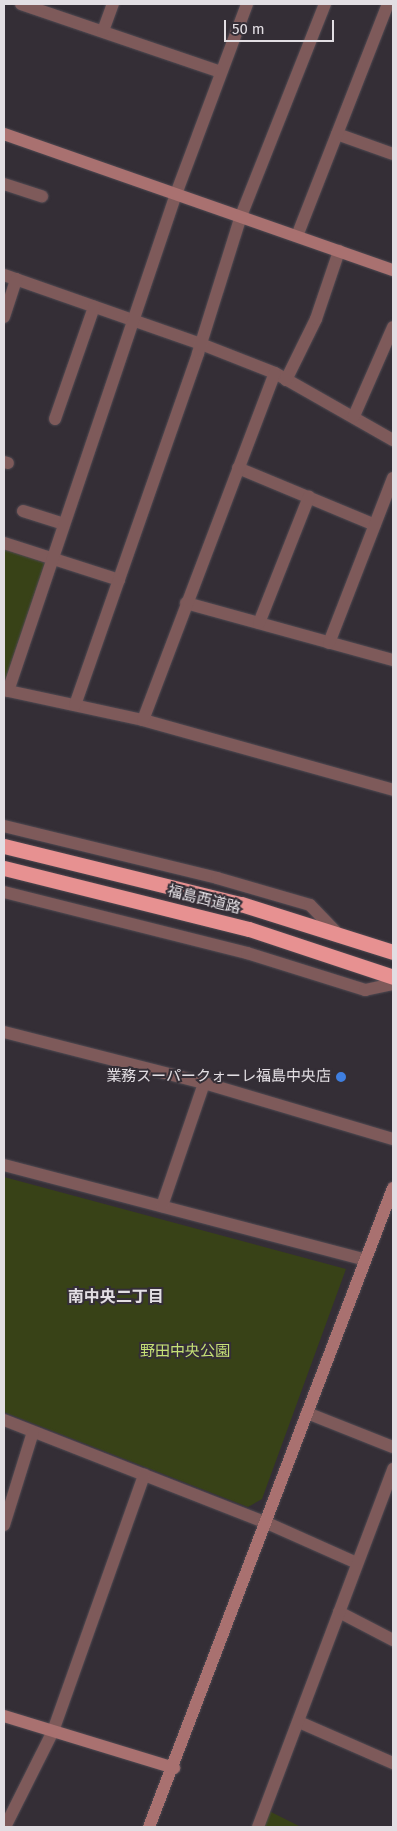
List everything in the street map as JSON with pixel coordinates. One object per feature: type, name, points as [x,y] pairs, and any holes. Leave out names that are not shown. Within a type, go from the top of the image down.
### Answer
[{"type":"highway","name":"福島西道路","points":[[4,846],[241,904],[393,952]]},
{"type":"highway","name":"福島西道路","points":[[4,868],[249,929],[393,976]]},
{"type":"street","points":[[21,4],[221,72]]},
{"type":"street","points":[[104,31],[113,4]]},
{"type":"street","points":[[247,4],[176,194],[6,690],[143,720],[393,790]]},
{"type":"street","points":[[75,705],[201,344],[241,216],[325,4]]},
{"type":"street","points":[[297,236],[388,4]]},
{"type":"street","points":[[4,134],[393,270]]},
{"type":"street","points":[[337,134],[393,154]]},
{"type":"street","points":[[4,184],[42,196]]},
{"type":"street","points":[[286,380],[316,319],[339,251]]},
{"type":"street","points":[[4,275],[201,344],[275,373],[354,416],[393,440]]},
{"type":"street","points":[[4,317],[16,279]]},
{"type":"street","points":[[55,419],[94,307]]},
{"type":"street","points":[[354,416],[393,327]]},
{"type":"street","points":[[143,720],[275,373]]},
{"type":"street","points":[[238,468],[375,525]]},
{"type":"street","points":[[329,643],[393,478]]},
{"type":"street","points":[[259,623],[309,497]]},
{"type":"street","points":[[23,511],[64,524]]},
{"type":"street","points":[[4,543],[119,580]]},
{"type":"street","points":[[186,603],[393,660]]},
{"type":"street","points":[[4,826],[217,878],[310,905],[339,935]]},
{"type":"street","points":[[4,892],[247,953],[365,990],[393,984]]},
{"type":"street","points":[[4,1032],[204,1083],[393,1139]]},
{"type":"street","points":[[162,1206],[204,1083]]},
{"type":"street","points":[[4,1165],[365,1260]]},
{"type":"street","points":[[150,1827],[393,1188]]},
{"type":"street","points":[[307,1413],[393,1447]]},
{"type":"street","points":[[4,1420],[267,1523],[357,1563]]},
{"type":"street","points":[[4,1525],[33,1432]]},
{"type":"street","points":[[258,1827],[299,1722],[357,1563],[388,1496],[393,1469]]},
{"type":"street","points":[[5,1825],[53,1731],[144,1475]]},
{"type":"street","points":[[339,1612],[393,1640]]},
{"type":"street","points":[[4,1716],[174,1768]]},
{"type":"street","points":[[299,1722],[393,1763]]},
{"type":"green space","points":[[4,549],[45,563],[5,681],[4,681]]},
{"type":"green space","name":"野田中央公園","points":[[4,1177],[346,1269],[262,1499],[248,1507],[4,1412]]},
{"type":"green space","points":[[269,1811],[301,1827],[262,1827]]},
{"type":"place","name":"業務スーパークォーレ福島中央店","points":[[341,1077]]},
{"type":"district","name":"南中央二丁目","points":[[116,1297]]}]
